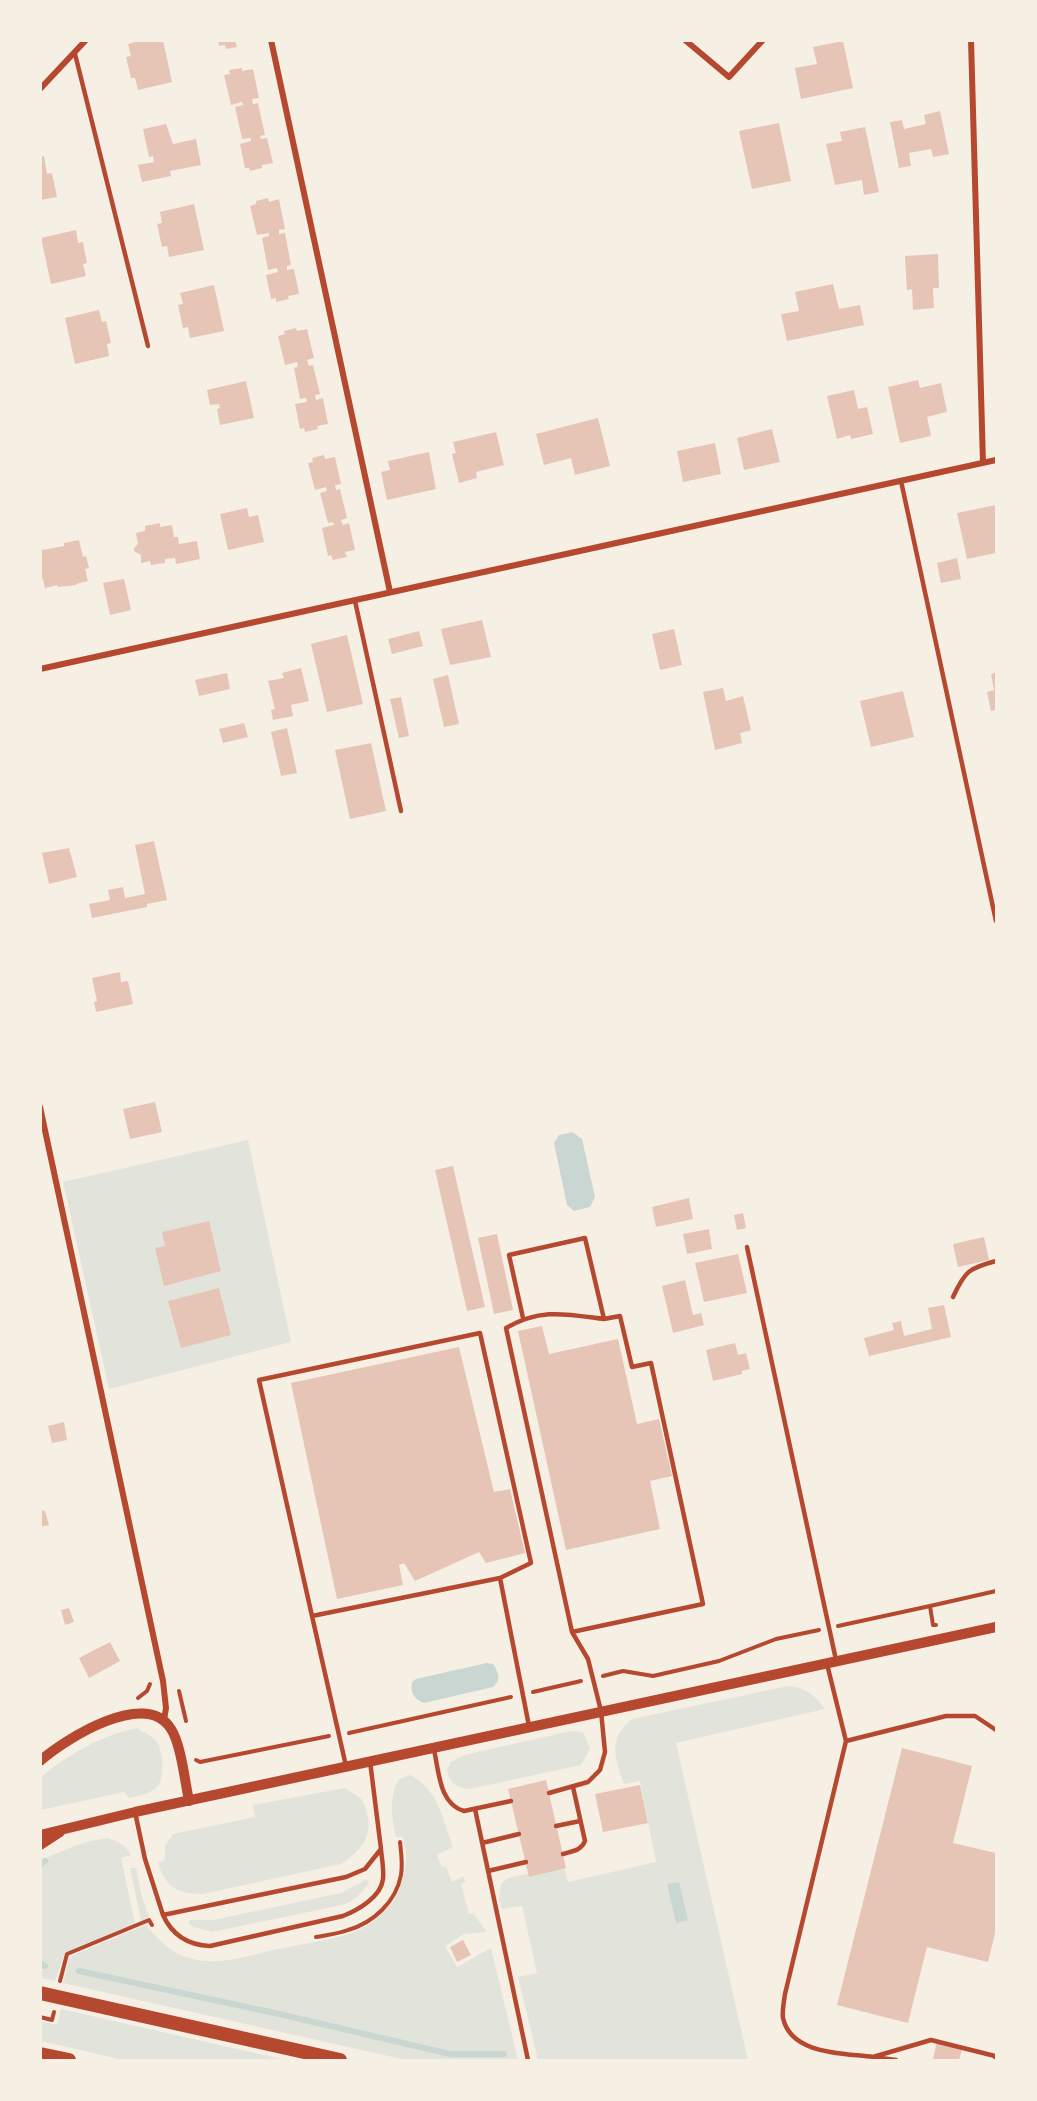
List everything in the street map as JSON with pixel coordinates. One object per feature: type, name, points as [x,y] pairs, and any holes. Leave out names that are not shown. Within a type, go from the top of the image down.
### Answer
[{"type":"main road","points":[[40,1993],[340,2061]]},
{"type":"main road","points":[[40,2054],[69,2061]]},
{"type":"street","points":[[40,89],[86,40]]},
{"type":"street","points":[[271,40],[390,592]]},
{"type":"street","points":[[685,40],[729,77],[763,40]]},
{"type":"street","points":[[971,40],[983,463]]},
{"type":"street","points":[[40,669],[996,460]]},
{"type":"street","points":[[40,1107],[163,1681],[166,1708],[164,1720]]},
{"type":"street","points":[[40,1835],[529,1726],[996,1627]]},
{"type":"street","points":[[40,1761],[63,1743],[96,1724],[130,1715],[151,1714],[164,1720],[174,1735],[189,1801]]},
{"type":"street","points":[[40,1845],[68,1827]]},
{"type":"lane","points":[[75,54],[148,346]]},
{"type":"lane","points":[[901,481],[996,921]]},
{"type":"lane","points":[[355,601],[401,811]]},
{"type":"lane","points":[[524,1318],[509,1255],[585,1238],[604,1319]]},
{"type":"lane","points":[[747,1247],[828,1628],[831,1661],[846,1741],[785,1994],[783,2017],[789,2032],[802,2043],[818,2049],[896,2061]]},
{"type":"lane","points":[[953,1297],[962,1276],[976,1266],[996,1262]]},
{"type":"lane","points":[[549,1794],[588,1782],[594,1777],[604,1761],[605,1741],[601,1711],[588,1659],[572,1632],[506,1328],[524,1318],[556,1313],[604,1319],[620,1316],[632,1367],[651,1363],[703,1604],[572,1632]]},
{"type":"lane","points":[[312,1616],[500,1578],[531,1563],[480,1333],[259,1380],[312,1616],[346,1766]]},
{"type":"lane","points":[[500,1578],[529,1726]]},
{"type":"lane","points":[[846,1741],[946,1716],[975,1716],[996,1730]]},
{"type":"lane","points":[[434,1747],[443,1793],[451,1805],[464,1811],[511,1801]]},
{"type":"lane","points":[[135,1812],[145,1859],[168,1926],[187,1942],[210,1946],[343,1916],[356,1911],[382,1885],[384,1877],[370,1761]]},
{"type":"lane","points":[[563,1854],[583,1847],[585,1842],[573,1787]]},
{"type":"lane","points":[[475,1809],[528,2061]]},
{"type":"lane","points":[[556,1826],[580,1821]]},
{"type":"lane","points":[[482,1843],[519,1834]]},
{"type":"lane","points":[[163,1915],[346,1877],[365,1869],[381,1849]]},
{"type":"lane","points":[[488,1871],[526,1862]]},
{"type":"lane","points":[[873,2056],[931,2040],[995,2058],[996,2049]]},
{"type":"lane","points":[[873,2056],[878,2061]]},
{"type":"path","points":[[523,1695],[623,1671],[653,1676],[719,1662],[776,1639],[930,1606]]},
{"type":"path","points":[[40,2017],[52,2020],[55,2008]]},
{"type":"shaded area","points":[[572,1132],[582,1139],[595,1197],[590,1207],[574,1211],[567,1205],[554,1143],[559,1135]]},
{"type":"shaded area","points":[[248,1140],[291,1342],[109,1389],[63,1182]]},
{"type":"shaded area","points":[[487,1663],[493,1664],[498,1673],[497,1682],[493,1687],[424,1703],[418,1700],[412,1692],[412,1682],[416,1679]]},
{"type":"shaded area","points":[[788,1686],[800,1688],[809,1693],[825,1709],[676,1743],[748,2060],[538,2060],[518,1977],[537,1973],[522,1906],[502,1909],[499,1900],[501,1884],[508,1878],[564,1866],[568,1882],[656,1862],[640,1781],[624,1784],[616,1758],[616,1742],[624,1727],[632,1719]]},
{"type":"shaded area","points":[[137,1728],[153,1737],[159,1746],[162,1772],[156,1788],[129,1798],[124,1792],[41,1810],[41,1777],[86,1747],[123,1731]]},
{"type":"shaded area","points":[[571,1731],[583,1732],[590,1749],[581,1765],[470,1789],[461,1788],[448,1775],[447,1770],[451,1762],[464,1755]]},
{"type":"shaded area","points":[[410,1775],[427,1788],[433,1797],[453,1847],[437,1855],[442,1867],[446,1866],[452,1882],[463,1876],[466,1882],[461,1884],[469,1914],[473,1913],[487,1932],[464,1934],[445,1946],[457,1967],[491,1948],[518,2060],[406,2060],[63,1983],[69,1959],[73,1955],[146,1925],[161,1941],[179,1954],[204,1961],[235,1959],[331,1939],[361,1929],[381,1915],[389,1906],[405,1872],[406,1854],[403,1837],[396,1837],[392,1800],[399,1779]]},
{"type":"shaded area","points":[[345,1788],[362,1801],[369,1825],[362,1845],[341,1864],[203,1894],[187,1893],[174,1888],[161,1872],[158,1863],[165,1860],[165,1846],[173,1834],[255,1817],[253,1805]]},
{"type":"shaded area","points":[[108,1838],[121,1844],[131,1855],[121,1858],[135,1924],[65,1953],[55,1981],[41,1978],[40,1861],[90,1841]]},
{"type":"shaded area","points":[[130,1868],[136,1868],[149,1917],[141,1921]]},
{"type":"shaded area","points":[[367,1879],[369,1883],[360,1894],[342,1905],[212,1932],[193,1927],[188,1923],[191,1920],[213,1920],[341,1893]]},
{"type":"shaded area","points":[[679,1882],[688,1920],[676,1923],[667,1884]]},
{"type":"shaded area","points":[[61,2009],[286,2060],[123,2060],[41,2041],[41,2021],[57,2025]]},
{"type":"building","points":[[144,40],[163,40],[172,82],[138,90],[135,78],[131,78],[126,57],[131,56],[128,44]]},
{"type":"building","points":[[218,40],[235,40],[237,47],[226,49],[225,45],[219,46]]},
{"type":"building","points":[[843,41],[853,88],[801,99],[795,68],[817,64],[813,47]]},
{"type":"building","points":[[242,68],[242,71],[253,69],[259,98],[252,99],[253,104],[258,103],[265,135],[260,136],[261,139],[267,138],[273,163],[250,171],[249,168],[245,168],[240,144],[251,141],[251,138],[242,139],[235,107],[243,105],[242,102],[231,105],[224,75],[230,74],[229,70]]},
{"type":"building","points":[[940,111],[949,154],[933,157],[931,149],[909,153],[911,166],[899,168],[890,122],[902,120],[904,129],[926,124],[924,115]]},
{"type":"building","points":[[779,123],[791,181],[752,189],[739,131]]},
{"type":"building","points":[[166,124],[173,144],[196,139],[201,165],[170,171],[171,176],[142,182],[138,165],[154,162],[153,156],[149,157],[143,129]]},
{"type":"building","points":[[865,127],[879,192],[864,195],[862,180],[835,185],[826,144],[842,141],[840,132]]},
{"type":"building","points":[[44,156],[47,174],[52,173],[57,197],[40,200],[40,157]]},
{"type":"building","points":[[268,198],[269,202],[279,199],[285,229],[279,230],[279,234],[285,233],[291,265],[287,266],[287,270],[294,269],[299,294],[276,302],[276,298],[271,299],[266,275],[278,272],[277,268],[268,270],[262,238],[269,236],[269,233],[257,235],[250,206],[256,204],[256,201]]},
{"type":"building","points":[[194,204],[204,250],[169,257],[167,246],[162,247],[157,224],[162,223],[160,212]]},
{"type":"building","points":[[76,230],[78,243],[83,242],[87,263],[83,264],[86,276],[51,284],[41,238]]},
{"type":"building","points":[[938,254],[939,288],[933,288],[934,308],[913,310],[912,289],[907,290],[905,256]]},
{"type":"building","points":[[833,284],[839,309],[860,305],[864,325],[787,341],[781,314],[799,311],[795,292]]},
{"type":"building","points":[[214,285],[224,331],[190,338],[188,327],[183,328],[178,305],[183,304],[180,293]]},
{"type":"building","points":[[99,310],[102,322],[106,321],[111,343],[107,344],[109,356],[75,364],[65,318]]},
{"type":"building","points":[[296,328],[297,331],[307,329],[314,358],[307,360],[309,366],[313,365],[320,394],[315,395],[316,400],[323,398],[328,424],[305,432],[304,428],[300,429],[295,404],[307,402],[306,398],[300,399],[294,368],[298,367],[297,362],[285,365],[278,336],[285,334],[284,331]]},
{"type":"building","points":[[918,380],[920,388],[941,383],[947,412],[927,417],[931,436],[900,443],[888,387]]},
{"type":"building","points":[[246,381],[254,418],[220,425],[217,409],[220,408],[219,404],[210,405],[207,390]]},
{"type":"building","points":[[854,390],[858,409],[867,407],[873,434],[851,439],[850,435],[837,439],[827,396]]},
{"type":"building","points":[[598,418],[610,466],[575,475],[571,458],[544,465],[536,434]]},
{"type":"building","points":[[772,429],[780,462],[744,470],[737,438]]},
{"type":"building","points":[[496,432],[504,465],[476,472],[477,478],[459,483],[452,454],[456,453],[453,442]]},
{"type":"building","points":[[715,443],[721,474],[683,482],[677,451]]},
{"type":"building","points":[[429,452],[436,489],[387,500],[381,472],[390,470],[388,461]]},
{"type":"building","points":[[324,455],[325,459],[335,457],[341,484],[335,485],[336,490],[340,489],[347,518],[341,520],[343,525],[349,523],[355,550],[345,552],[347,557],[333,560],[331,555],[328,556],[322,528],[334,525],[333,522],[328,523],[320,493],[327,491],[326,487],[315,490],[308,463],[313,462],[312,458]]},
{"type":"building","points":[[996,505],[996,553],[967,559],[957,513]]},
{"type":"building","points":[[247,508],[249,517],[258,515],[264,542],[228,550],[220,514]]},
{"type":"building","points":[[160,523],[160,527],[172,525],[174,537],[178,537],[179,544],[197,541],[200,559],[176,564],[175,558],[165,559],[165,563],[151,565],[150,561],[141,563],[141,555],[134,551],[138,544],[136,533],[145,531],[145,526]]},
{"type":"building","points":[[79,540],[83,557],[86,556],[89,568],[85,569],[88,581],[76,585],[58,587],[57,585],[45,588],[43,579],[40,579],[40,543],[43,550]]},
{"type":"building","points":[[957,558],[961,579],[941,583],[937,563]]},
{"type":"building","points":[[124,579],[131,610],[110,615],[103,583]]},
{"type":"building","points":[[482,620],[491,657],[450,665],[441,629]]},
{"type":"building","points":[[674,629],[682,665],[660,670],[652,634]]},
{"type":"building","points":[[419,631],[423,646],[392,654],[388,639]]},
{"type":"building","points":[[347,635],[363,704],[327,712],[311,644]]},
{"type":"building","points":[[301,668],[309,701],[291,705],[293,716],[273,720],[271,710],[275,709],[268,681],[284,678],[282,673]]},
{"type":"building","points":[[996,672],[996,710],[991,711],[987,692],[994,690],[991,674]]},
{"type":"building","points":[[227,673],[230,689],[199,696],[195,680]]},
{"type":"building","points":[[448,675],[459,724],[444,727],[433,679]]},
{"type":"building","points":[[723,688],[726,701],[743,696],[751,730],[740,733],[742,743],[715,750],[703,692]]},
{"type":"building","points":[[903,691],[914,737],[871,747],[860,701]]},
{"type":"building","points":[[401,697],[409,736],[399,738],[390,699]]},
{"type":"building","points":[[244,723],[248,737],[223,743],[219,729]]},
{"type":"building","points":[[287,728],[297,773],[281,776],[271,732]]},
{"type":"building","points":[[371,743],[386,811],[350,819],[335,750]]},
{"type":"building","points":[[154,841],[167,900],[147,904],[147,907],[92,918],[89,904],[110,900],[108,890],[123,887],[125,898],[145,894],[135,845]]},
{"type":"building","points":[[69,848],[77,877],[49,884],[42,853]]},
{"type":"building","points":[[120,972],[121,982],[128,981],[133,1004],[96,1012],[94,1002],[97,1001],[92,978]]},
{"type":"building","points":[[155,1102],[162,1132],[130,1139],[123,1109]]},
{"type":"building","points":[[453,1166],[485,1307],[467,1311],[435,1170]]},
{"type":"building","points":[[689,1198],[693,1219],[656,1227],[652,1207]]},
{"type":"building","points":[[743,1213],[746,1228],[737,1230],[734,1215]]},
{"type":"building","points":[[209,1221],[221,1271],[164,1286],[155,1248],[165,1246],[162,1232]]},
{"type":"building","points":[[709,1229],[712,1249],[687,1254],[683,1234]]},
{"type":"building","points":[[497,1234],[513,1310],[494,1314],[478,1238]]},
{"type":"building","points":[[984,1237],[989,1260],[958,1267],[953,1244]]},
{"type":"building","points":[[738,1254],[747,1293],[704,1302],[695,1263]]},
{"type":"building","points":[[685,1280],[693,1315],[701,1313],[704,1325],[673,1333],[662,1286]]},
{"type":"building","points":[[219,1288],[231,1335],[181,1348],[168,1301]]},
{"type":"building","points":[[944,1305],[951,1337],[869,1356],[864,1338],[894,1330],[892,1323],[901,1321],[904,1336],[932,1329],[928,1308]]},
{"type":"building","points":[[542,1326],[549,1354],[618,1339],[637,1424],[659,1419],[672,1476],[650,1481],[660,1529],[566,1550],[518,1331]]},
{"type":"building","points":[[735,1343],[738,1355],[746,1353],[750,1369],[742,1371],[742,1374],[713,1381],[706,1350]]},
{"type":"building","points":[[459,1347],[494,1492],[510,1489],[525,1553],[486,1563],[479,1552],[415,1581],[404,1563],[399,1565],[403,1585],[337,1599],[291,1383]]},
{"type":"building","points":[[64,1422],[67,1440],[52,1443],[48,1426]]},
{"type":"building","points":[[40,1504],[45,1511],[49,1525],[40,1527]]},
{"type":"building","points":[[69,1608],[74,1622],[65,1625],[61,1610]]},
{"type":"building","points":[[110,1642],[120,1661],[89,1678],[79,1658]]},
{"type":"building","points":[[902,1748],[972,1766],[953,1843],[996,1853],[996,1929],[988,1962],[927,1947],[908,2023],[837,2005]]},
{"type":"building","points":[[546,1780],[566,1868],[529,1877],[508,1789]]},
{"type":"building","points":[[640,1785],[648,1823],[603,1832],[595,1794]]},
{"type":"building","points":[[463,1940],[471,1955],[457,1962],[450,1947]]},
{"type":"building","points":[[937,2040],[963,2046],[959,2060],[933,2060]]},
{"type":"waterway","points":[[40,1865],[45,1861]]},
{"type":"waterway","points":[[40,1963],[45,1966]]},
{"type":"waterway","points":[[79,1971],[450,2054],[504,2054]]}]
